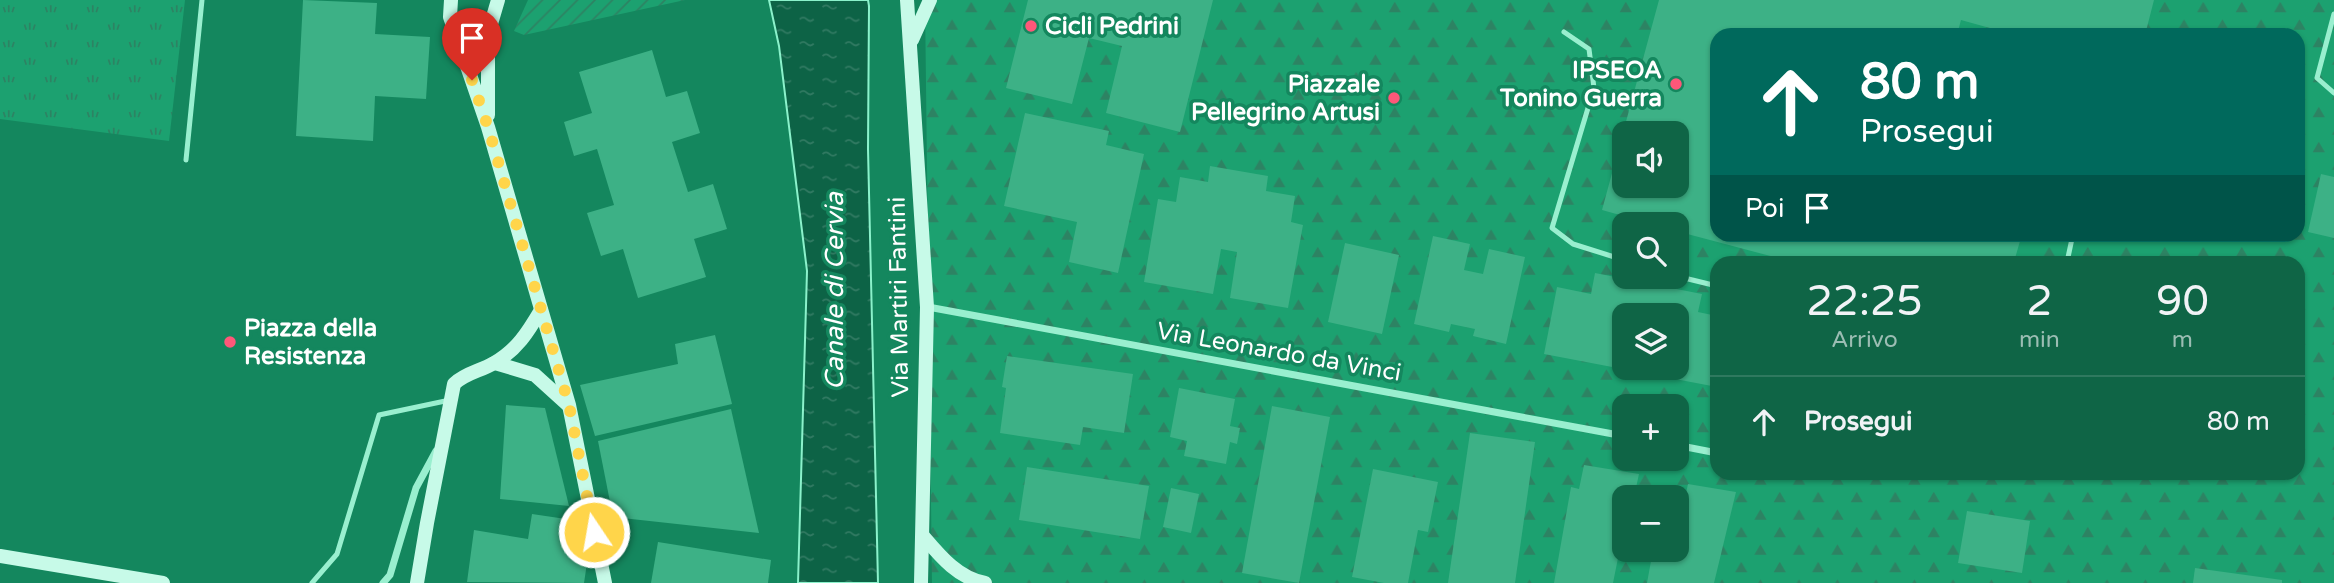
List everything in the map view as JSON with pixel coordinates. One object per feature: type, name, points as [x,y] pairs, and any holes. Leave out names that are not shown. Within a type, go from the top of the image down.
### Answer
[{"type":"street","points":[[451,0],[450,17],[488,127],[569,405],[605,583]]},
{"type":"street","points":[[488,127],[488,34],[498,0]]},
{"type":"street","points":[[907,0],[911,45]]},
{"type":"street","name":"Via Martiri Fantini","points":[[921,583],[927,307],[911,45],[926,4]]},
{"type":"street","name":"Via Leonardo da Vinci","points":[[927,307],[1612,434]]},
{"type":"street","points":[[418,583],[454,384],[460,378],[495,363],[523,341],[541,310]]},
{"type":"street","points":[[495,363],[535,375],[569,405]]},
{"type":"street","points":[[383,583],[390,575],[416,488],[443,438]]},
{"type":"street","points":[[1689,448],[1710,452]]},
{"type":"street","points":[[923,536],[944,561],[976,582]]},
{"type":"street","points":[[0,556],[163,583]]},
{"type":"lane","points":[[186,160],[202,0]]},
{"type":"lane","points":[[2334,14],[2317,78],[2334,93]]},
{"type":"lane","points":[[1564,32],[1589,49],[1594,88],[1552,228],[1573,244],[1612,256]]},
{"type":"lane","points":[[1689,279],[1710,284]]},
{"type":"lane","points":[[312,583],[337,554],[379,415],[450,400]]},
{"type":"green space","points":[[0,0],[185,0],[169,141],[0,119]]},
{"type":"green space","points":[[528,0],[685,0],[524,35],[514,31]]},
{"type":"green space","points":[[925,0],[2334,0],[2334,583],[932,583]]},
{"type":"water","name":"Canale di Cervia","points":[[769,0],[868,0],[868,149],[878,583],[798,583],[807,271],[779,46]]},
{"type":"building","points":[[303,0],[377,3],[375,34],[430,37],[426,99],[375,96],[373,141],[296,136]]},
{"type":"building","points":[[1028,0],[1213,0],[1180,132],[1106,113],[1122,46],[1089,38],[1072,104],[1006,88]]},
{"type":"building","name":"IPSEOA Tonino Guerra","points":[[1659,0],[2154,0],[2147,28],[1990,28],[1961,20],[1959,28],[1710,28],[1710,240],[1689,234],[1689,212],[1612,213],[1602,210],[1612,173],[1612,198],[1689,198],[1689,121],[1626,121]]},
{"type":"building","points":[[652,50],[666,97],[687,91],[700,133],[672,142],[688,192],[713,184],[727,229],[694,239],[706,277],[638,298],[623,249],[601,256],[587,213],[614,205],[597,149],[574,156],[564,122],[592,113],[579,72]]},
{"type":"building","points":[[1025,113],[1109,131],[1106,145],[1144,154],[1118,273],[1069,262],[1077,222],[1004,206]]},
{"type":"building","points":[[1210,166],[1268,176],[1266,191],[1295,196],[1291,222],[1303,225],[1288,308],[1230,298],[1237,252],[1221,249],[1213,294],[1144,282],[1158,199],[1176,202],[1180,177],[1208,182]]},
{"type":"building","points":[[2321,174],[2334,177],[2334,238],[2308,232]]},
{"type":"building","points":[[1433,236],[1470,244],[1464,270],[1483,274],[1489,249],[1525,257],[1506,344],[1473,336],[1475,329],[1451,324],[1449,332],[1414,324]]},
{"type":"building","name":"IPSEOA Tonino Guerra","points":[[1718,242],[2020,242],[2016,256],[1770,256]]},
{"type":"building","points":[[1345,243],[1399,255],[1382,334],[1328,322]]},
{"type":"building","points":[[1595,273],[1612,276],[1612,289],[1677,289],[1702,294],[1698,312],[1710,315],[1710,386],[1680,380],[1689,380],[1689,303],[1612,303],[1612,367],[1544,354],[1557,287],[1591,294]]},
{"type":"building","points":[[715,335],[732,404],[595,436],[580,385],[678,364],[675,344]]},
{"type":"building","points":[[1007,356],[1133,374],[1124,433],[1083,427],[1080,445],[1000,433],[1006,388],[1002,387]]},
{"type":"building","points":[[1179,388],[1235,399],[1230,426],[1240,428],[1237,444],[1230,442],[1226,464],[1184,456],[1187,441],[1170,437]]},
{"type":"building","points":[[506,405],[545,408],[569,506],[500,499]]},
{"type":"building","points":[[1272,406],[1330,417],[1299,583],[1242,573]]},
{"type":"building","points":[[731,409],[759,533],[613,517],[598,441]]},
{"type":"building","points":[[1470,433],[1535,442],[1515,583],[1448,583]]},
{"type":"building","points":[[1584,465],[1639,474],[1637,485],[1612,485],[1612,562],[1617,562],[1613,583],[1554,583],[1571,487],[1579,489]]},
{"type":"building","points":[[1027,467],[1149,486],[1140,539],[1019,520]]},
{"type":"building","points":[[1373,469],[1438,482],[1428,532],[1418,530],[1408,583],[1384,583],[1352,577]]},
{"type":"building","points":[[1688,485],[1736,492],[1714,583],[1647,583],[1651,562],[1689,562]]},
{"type":"building","points":[[1171,488],[1199,494],[1191,533],[1163,527]]},
{"type":"building","points":[[1967,511],[2030,521],[2022,573],[1958,563]]},
{"type":"building","points":[[532,514],[593,523],[584,583],[467,582],[474,530],[528,539]]},
{"type":"building","points":[[658,542],[771,560],[768,583],[651,583]]},
{"type":"building","points":[[2195,568],[2282,580],[2282,583],[2193,583]]},
{"type":"place","name":"Cicli Pedrini","points":[[1031,26]]},
{"type":"place","name":"IPSEOA Tonino Guerra","points":[[1676,84]]},
{"type":"place","name":"Piazzale Pellegrino Artusi","points":[[1394,98]]},
{"type":"place","name":"Piazza della Resistenza","points":[[230,342]]},
{"type":"route","points":[[472,80],[569,405],[594,532]]}]
